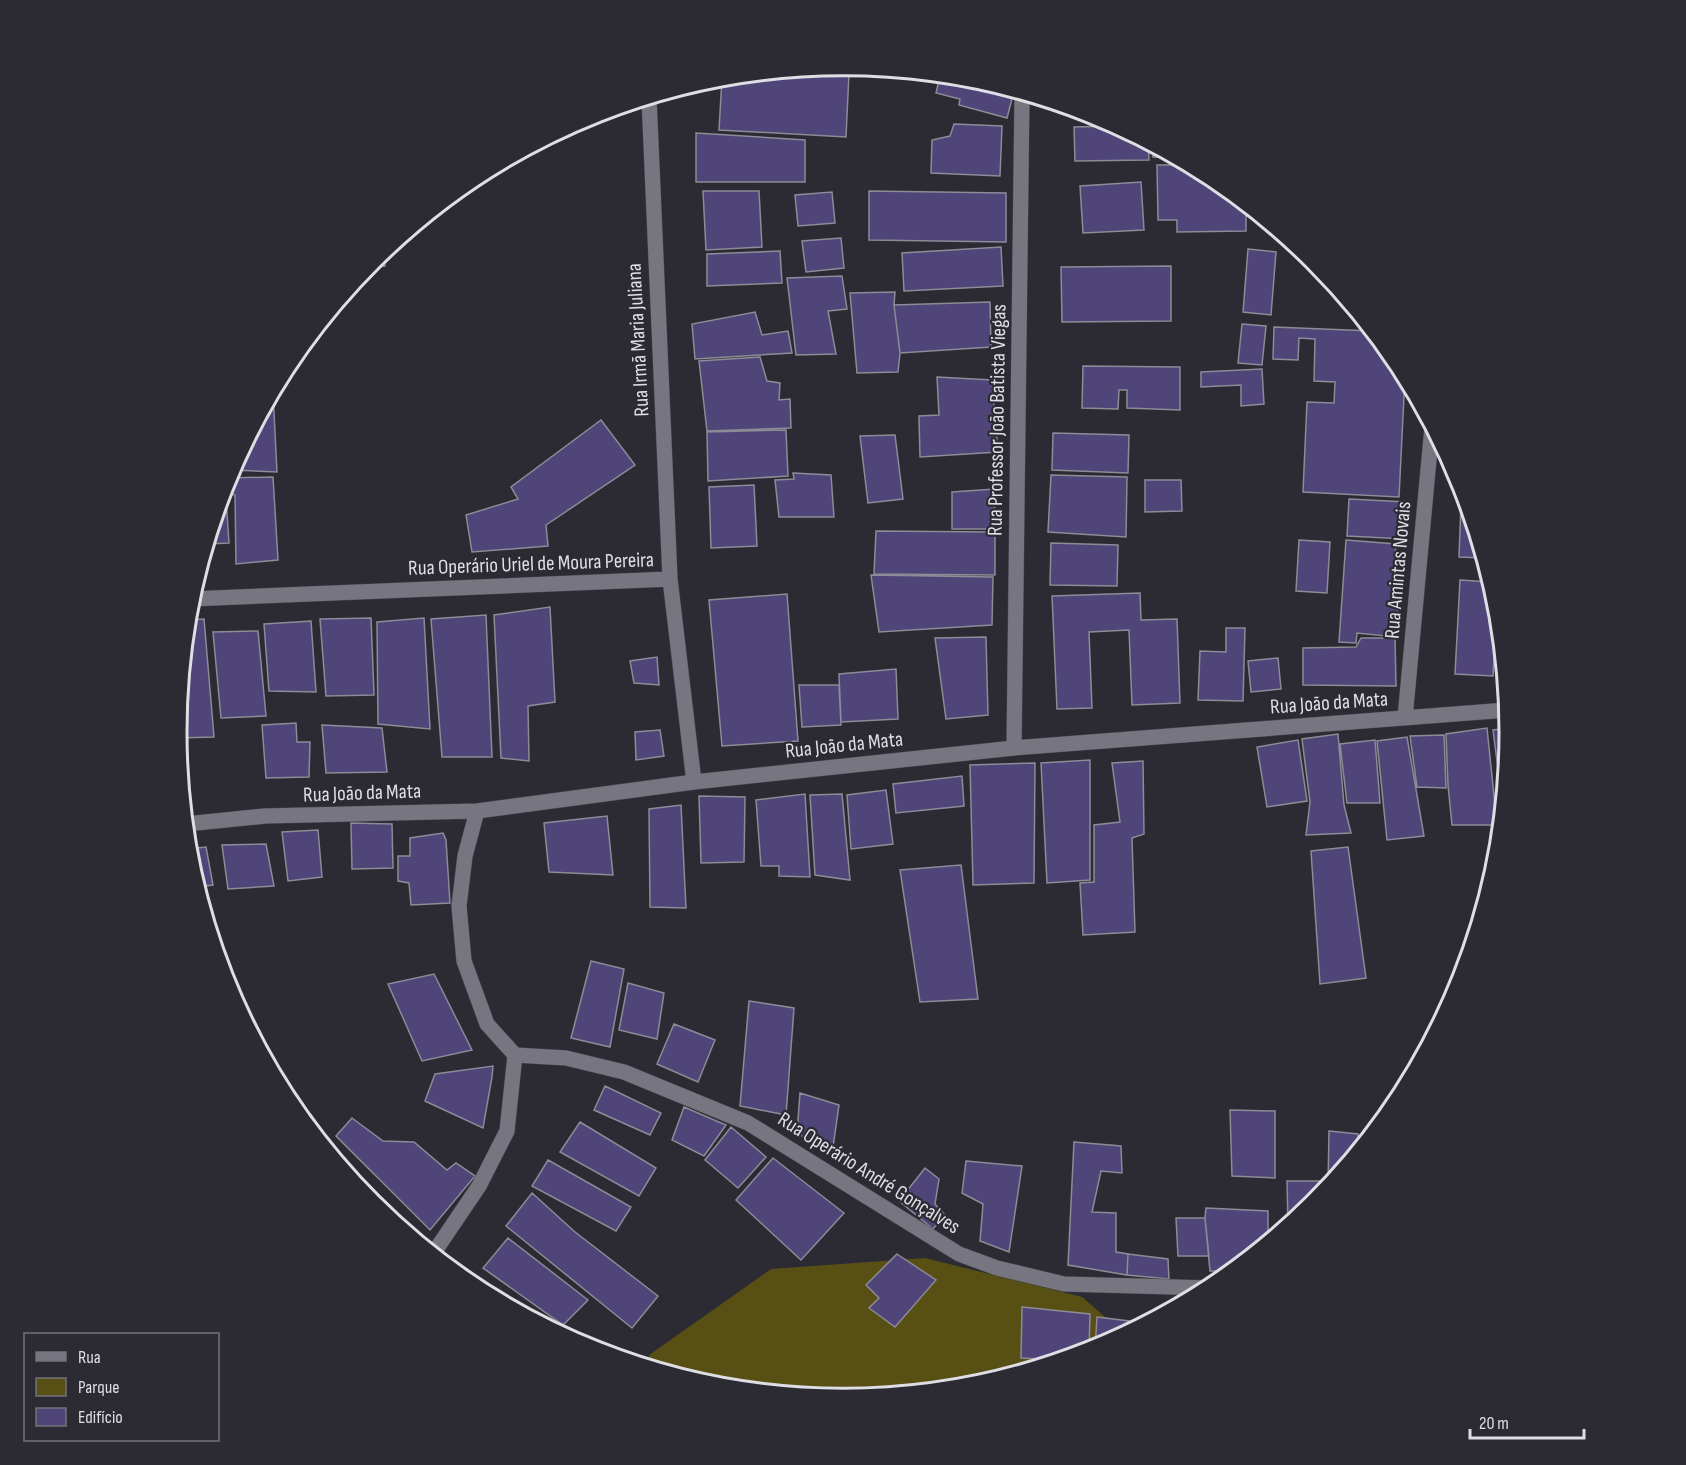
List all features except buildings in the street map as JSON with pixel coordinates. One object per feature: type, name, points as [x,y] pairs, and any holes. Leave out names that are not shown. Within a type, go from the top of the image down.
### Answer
[{"type":"street","name":"Rua Professor João Batista Viegas","points":[[1014,748],[1022,102]]},
{"type":"street","name":"Rua Irmã Maria Juliana","points":[[649,106],[670,579]]},
{"type":"street","name":"Rua Amintas Novais","points":[[1405,718],[1431,441]]},
{"type":"street","name":"Rua Operário Uriel de Moura Pereira","points":[[201,599],[670,579],[694,782]]},
{"type":"street","name":"Rua João da Mata","points":[[194,823],[265,816],[477,811],[694,782],[1014,748],[1498,711]]},
{"type":"street","points":[[437,1248],[479,1186],[507,1131],[515,1055],[487,1024],[464,961],[459,906],[465,856],[477,811]]},
{"type":"street","name":"Rua Operário André Gonçalves","points":[[515,1055],[566,1058],[624,1072],[748,1123],[959,1254],[997,1268],[1064,1284],[1192,1288]]},
{"type":"green space","points":[[925,1258],[1082,1297],[1118,1328],[1054,1354],[1013,1366],[929,1383],[886,1387],[800,1387],[757,1383],[715,1376],[649,1359],[649,1355],[771,1269]]}]
